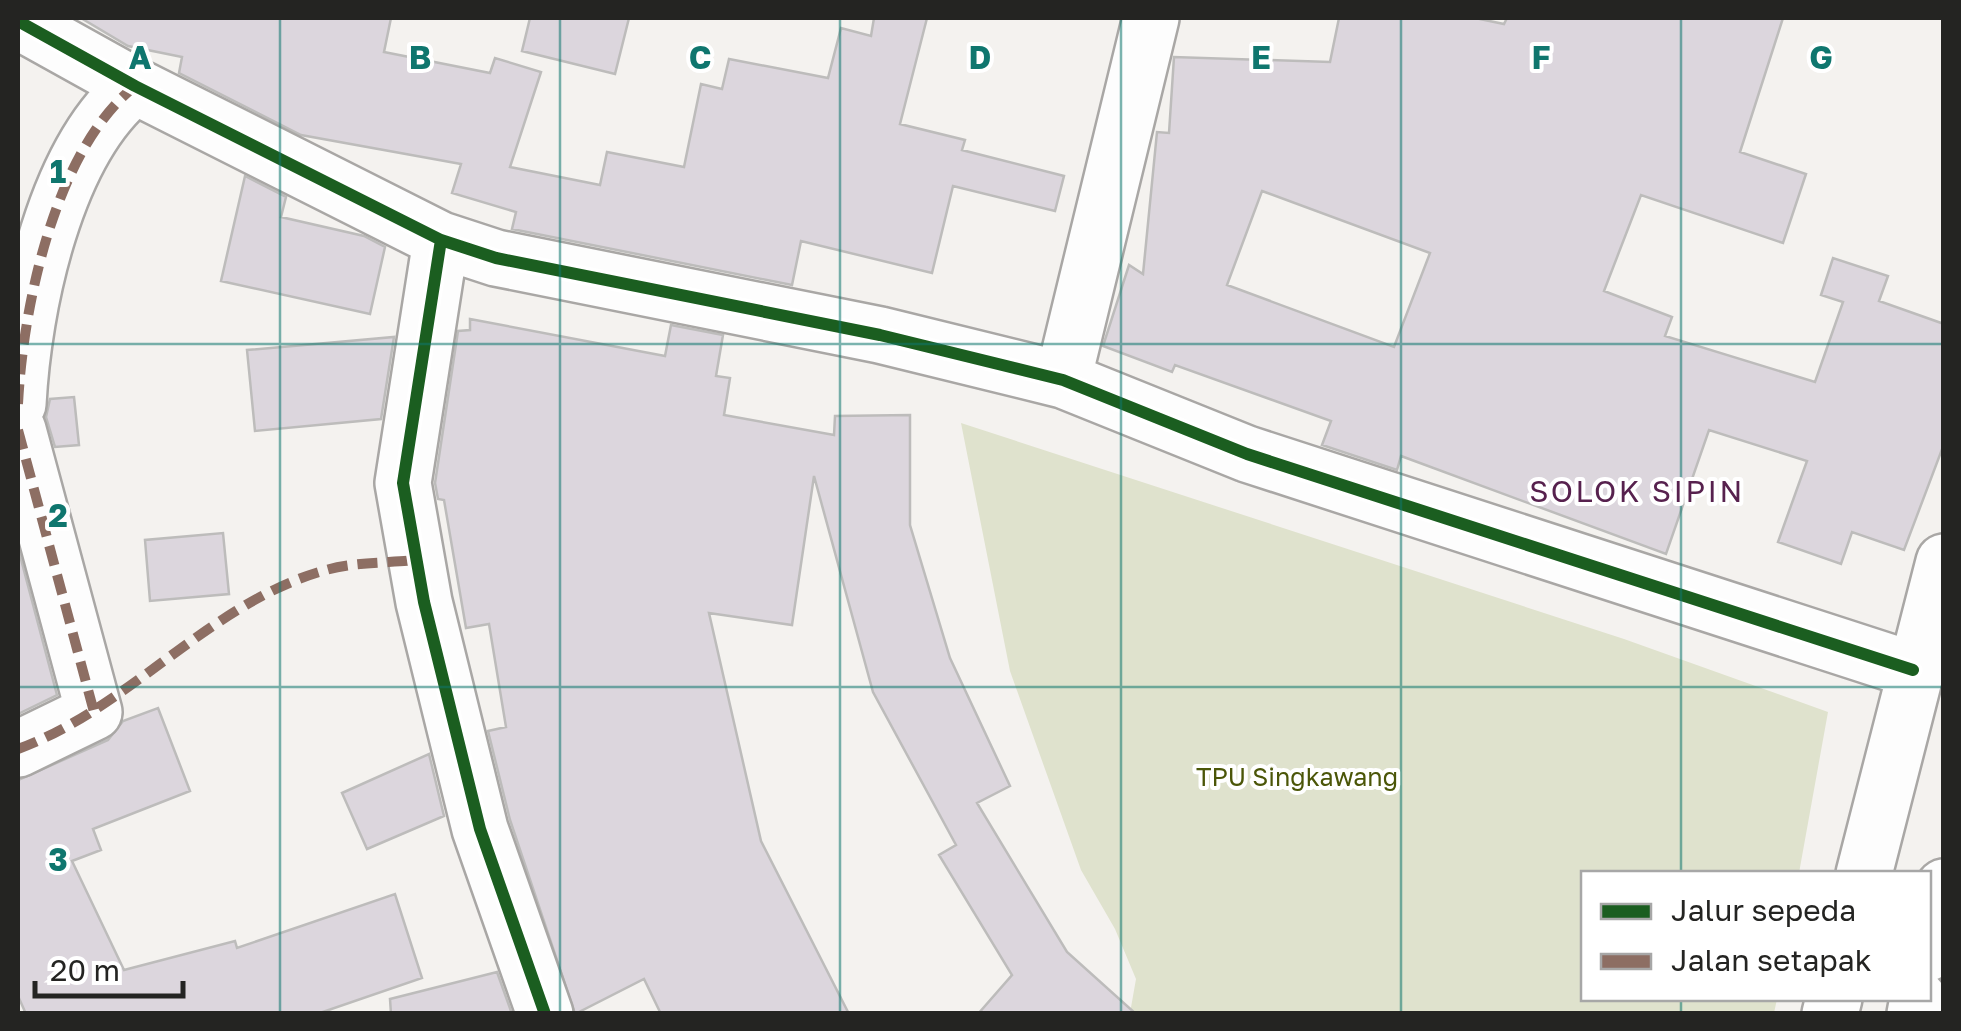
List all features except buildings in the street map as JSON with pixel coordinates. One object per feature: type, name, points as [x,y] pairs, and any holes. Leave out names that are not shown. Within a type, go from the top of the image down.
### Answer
[{"type":"street","points":[[1063,380],[1151,18]]},
{"type":"street","points":[[18,21],[135,86],[440,240],[496,258],[880,336],[1063,380],[1248,454],[1913,670]]},
{"type":"street","points":[[18,404],[22,333],[38,266],[77,161],[108,108],[135,86]]},
{"type":"street","points":[[440,240],[402,482],[424,602],[480,829],[545,1014]]},
{"type":"street","points":[[18,430],[94,712],[48,738],[18,749]]},
{"type":"street","points":[[1865,871],[1913,670],[1944,562]]},
{"type":"street","points":[[1931,941],[1944,888]]},
{"type":"green space","name":"TPU Singkawang","points":[[961,423],[1624,639],[1828,712],[1799,871],[1581,871],[1581,1001],[1777,1001],[1774,1013],[1130,1013],[1136,979],[1115,929],[1081,870],[1010,671]]},
{"type":"marked path","points":[[18,404],[27,322],[48,232],[84,149],[107,114],[135,86]]},
{"type":"marked path","points":[[18,430],[94,712]]},
{"type":"marked path","points":[[18,749],[97,708],[207,630],[284,585],[337,567],[417,560]]},
{"type":"cycle path","points":[[18,21],[135,86],[441,240],[496,258],[880,335],[1063,380],[1247,454],[1913,670]]},
{"type":"cycle path","points":[[441,240],[403,483],[424,602],[480,829],[545,1014]]},
{"type":"district","name":"SOLOK SIPIN","points":[[1637,492]]}]
